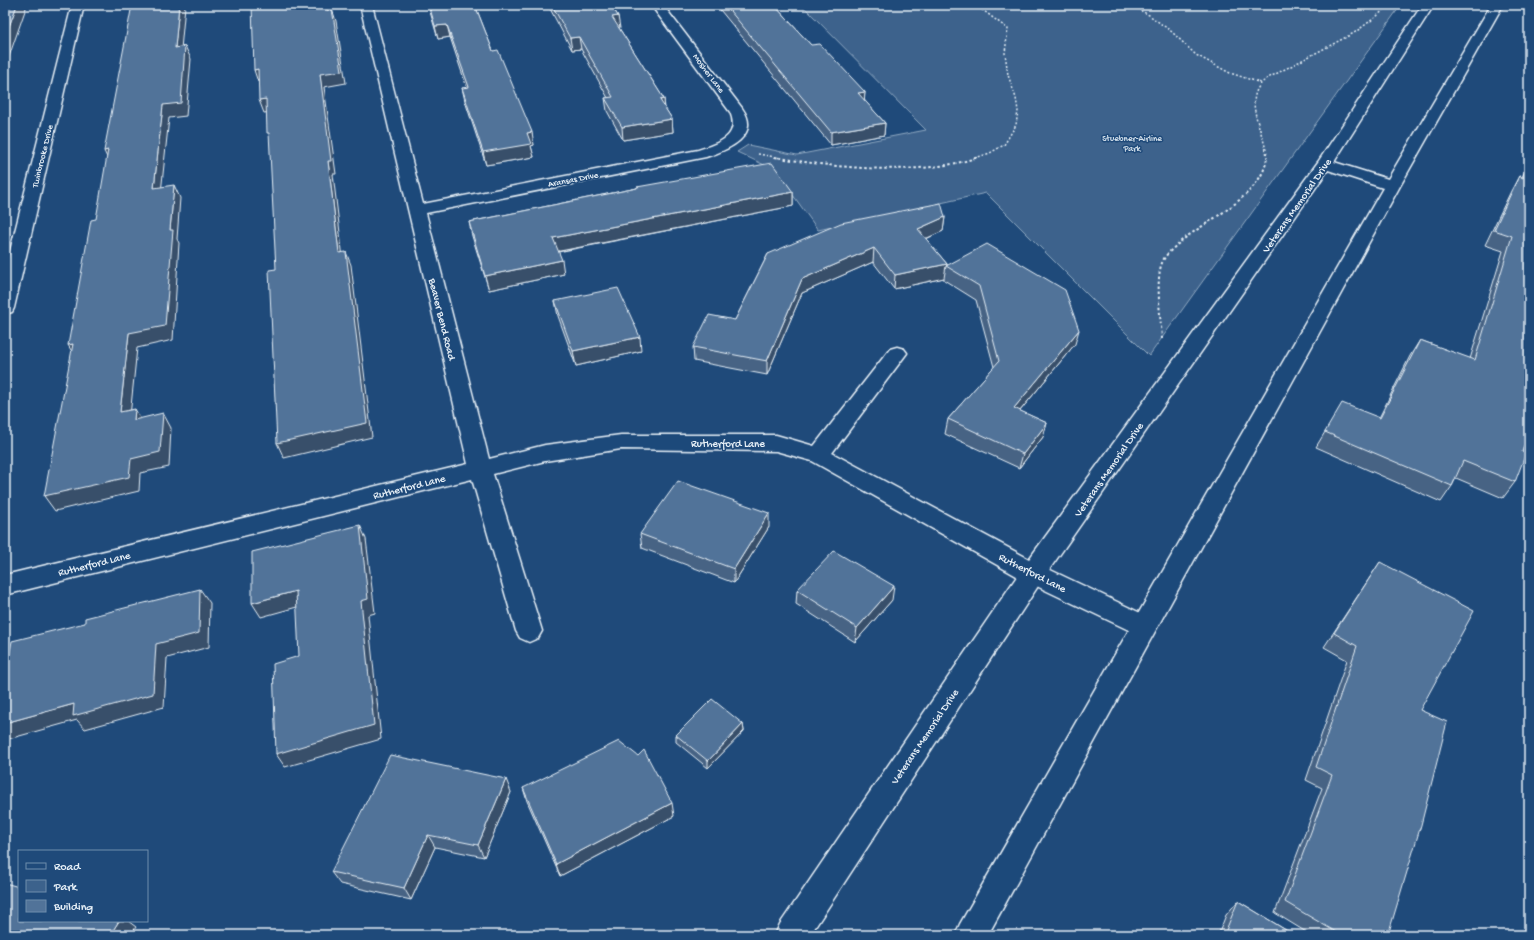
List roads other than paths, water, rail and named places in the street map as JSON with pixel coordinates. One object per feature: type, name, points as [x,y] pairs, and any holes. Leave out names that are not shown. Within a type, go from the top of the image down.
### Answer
[{"type":"street","name":"Twinbrooke Drive","points":[[5,308],[78,5]]},
{"type":"street","name":"Beaver Bend Road","points":[[366,5],[480,468],[529,630]]},
{"type":"street","name":"Mosher Lane","points":[[658,5],[737,111],[742,124],[739,132],[728,143]]},
{"type":"street","name":"Veterans Memorial Drive","points":[[791,935],[1033,573],[1325,164],[1428,5]]},
{"type":"street","points":[[971,935],[1392,186],[1496,5]]},
{"type":"street","name":"Aransas Drive","points":[[416,210],[701,154],[717,149],[728,143]]},
{"type":"street","points":[[1325,164],[1392,186]]},
{"type":"street","points":[[819,455],[897,353]]},
{"type":"street","name":"Rutherford Lane","points":[[5,585],[544,452],[621,442],[776,443],[819,455],[1033,573],[1144,626]]},
{"type":"park label","name":"Stuebner-Airline Park","points":[[1132,144]]}]
